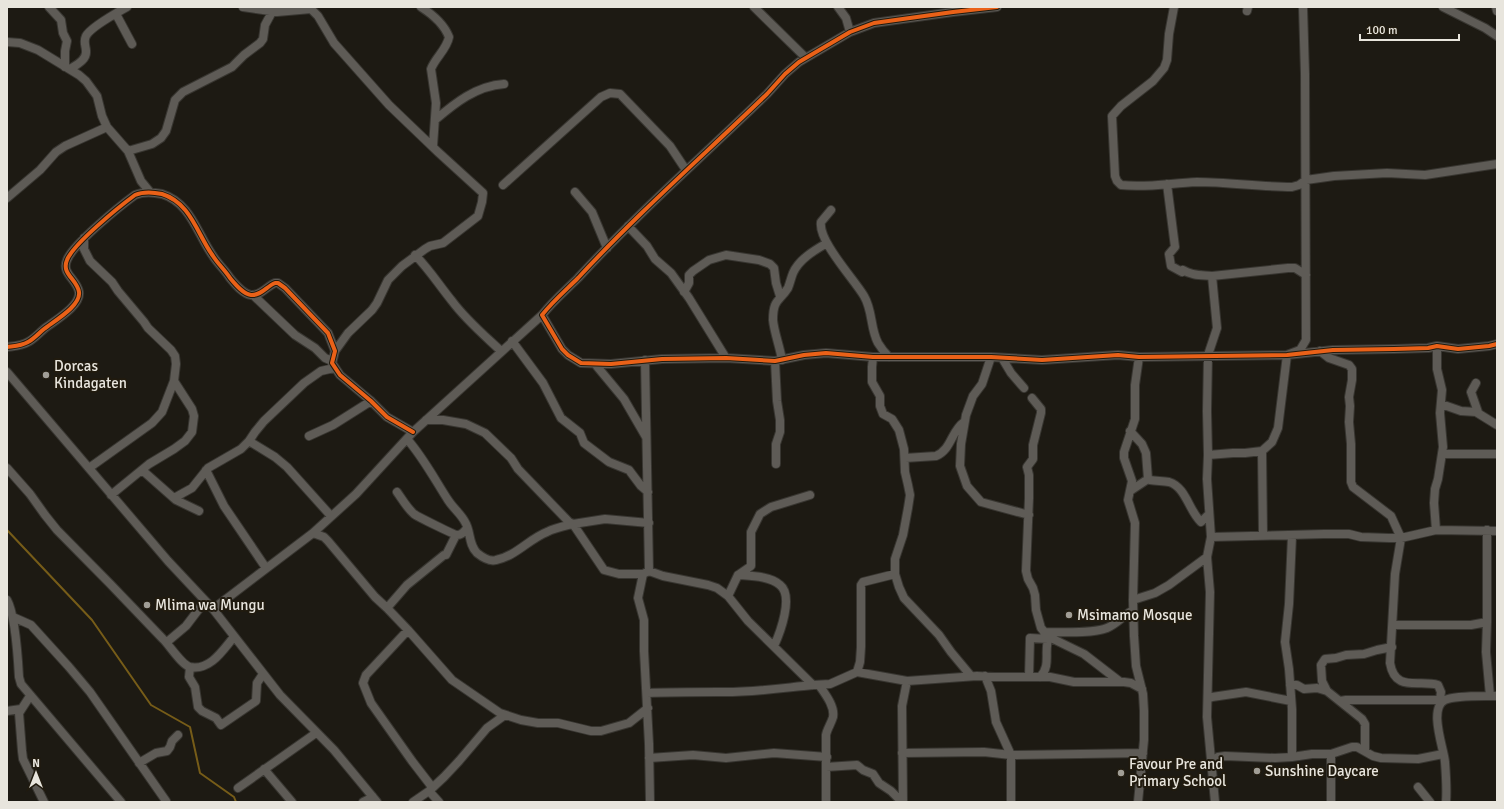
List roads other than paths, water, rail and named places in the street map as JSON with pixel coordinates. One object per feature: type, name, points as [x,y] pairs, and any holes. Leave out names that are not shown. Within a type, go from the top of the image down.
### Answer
[{"type":"street","points":[[50,7],[61,20],[63,33],[68,44],[65,51],[67,68]]},
{"type":"street","points":[[67,68],[82,60],[86,56],[84,41],[88,33],[127,7]]},
{"type":"street","points":[[243,7],[272,12],[313,9],[334,43],[389,105],[483,193],[478,216],[473,221],[443,244],[430,246],[415,255],[388,280],[377,302],[348,333],[335,351],[333,365]]},
{"type":"street","points":[[421,7],[430,12],[440,23],[448,37],[446,45],[431,69],[436,103],[433,146]]},
{"type":"street","points":[[754,7],[805,57]]},
{"type":"street","points":[[838,7],[846,18],[850,32]]},
{"type":"street","points":[[212,610],[313,533],[356,494],[413,432],[542,315],[552,302],[572,284],[628,226],[767,94],[785,74],[805,57],[850,32],[874,23],[997,7]]},
{"type":"street","points":[[1174,7],[1169,34],[1167,60],[1164,68],[1152,81],[1113,114],[1111,119],[1115,176],[1121,185],[1133,186],[1217,183],[1292,187],[1299,185],[1306,180],[1358,173],[1409,173],[1425,176],[1497,164]]},
{"type":"street","points":[[1287,355],[1300,350],[1306,340],[1306,180],[1303,7]]},
{"type":"street","points":[[1443,7],[1485,28],[1497,36]]},
{"type":"street","points":[[1496,7],[1497,11]]},
{"type":"street","points":[[128,151],[152,144],[161,138],[166,131],[175,100],[183,92],[232,67],[244,55],[260,43],[263,39],[265,25],[272,12]]},
{"type":"street","points":[[116,14],[132,44]]},
{"type":"street","points":[[7,42],[20,43],[38,50],[86,81],[97,96],[102,116],[107,127],[128,151],[141,181],[150,192]]},
{"type":"street","points":[[435,120],[455,102],[475,91],[504,84]]},
{"type":"street","points":[[503,185],[601,97],[610,93],[620,94],[652,126],[670,146],[686,170]]},
{"type":"street","points":[[7,198],[40,170],[56,152],[107,127]]},
{"type":"street","points":[[135,195],[141,181]]},
{"type":"street","points":[[1167,184],[1175,247],[1169,254],[1171,266],[1182,272],[1183,270],[1189,274],[1212,276],[1281,268],[1295,268],[1306,261]]},
{"type":"street","points":[[7,347],[29,342],[67,312],[79,295],[75,283],[66,272],[65,267],[68,257],[84,238],[135,195],[142,192],[150,192],[174,199],[185,209],[213,257],[234,282],[246,293],[254,295],[295,335],[315,348],[352,386],[371,401],[387,417],[413,432]]},
{"type":"street","points":[[575,192],[592,212],[606,248]]},
{"type":"street","points":[[831,210],[821,222],[821,231],[864,296],[870,308],[878,342],[890,357]]},
{"type":"street","points":[[628,226],[647,246],[655,259],[671,273],[726,358]]},
{"type":"street","points":[[84,238],[84,249],[90,261],[112,282],[148,328],[171,350],[176,364],[174,381],[162,412],[156,420],[89,468]]},
{"type":"street","points":[[776,464],[776,444],[780,432],[780,420],[778,401],[778,339],[774,328],[773,319],[776,302],[788,287],[796,267],[815,250],[827,242]]},
{"type":"street","points":[[415,255],[462,313],[501,351]]},
{"type":"street","points":[[684,292],[689,283],[689,275],[693,271],[710,260],[726,255],[760,260],[770,264],[774,268],[776,284],[780,296]]},
{"type":"street","points":[[1295,268],[1306,275]]},
{"type":"street","points":[[1212,276],[1217,328],[1208,355],[1208,479],[1211,537],[1207,557],[1210,592],[1207,717],[1216,801]]},
{"type":"street","points":[[254,295],[272,284],[278,283],[316,319],[328,333],[335,351]]},
{"type":"street","points":[[542,315],[557,342],[568,355],[581,363],[595,364],[611,364],[645,360],[726,358],[779,360],[819,353],[873,357],[991,357],[1042,360],[1118,355],[1140,357],[1287,355],[1318,351],[1421,348],[1437,346],[1458,349],[1497,344]]},
{"type":"street","points":[[1306,340],[1318,351],[1329,358],[1349,365],[1352,370],[1349,422],[1351,482],[1353,487],[1391,516],[1401,538],[1395,574],[1390,664],[1396,678],[1400,681],[1406,683],[1430,683],[1438,686],[1441,692],[1442,699],[1437,718],[1438,736],[1445,760],[1446,802]]},
{"type":"street","points":[[512,341],[543,382],[558,413],[565,422],[580,433],[584,443],[609,462],[629,470],[641,486],[648,492]]},
{"type":"street","points":[[1436,530],[1434,503],[1435,489],[1444,447],[1440,413],[1442,390],[1437,369],[1437,346]]},
{"type":"street","points":[[1208,455],[1233,453],[1245,454],[1262,451],[1272,442],[1278,428],[1287,355]]},
{"type":"street","points":[[873,357],[872,382],[880,396],[880,406],[883,414],[892,419],[896,425],[904,449],[905,472],[910,495],[903,535],[895,559],[895,574],[904,598],[939,635],[971,676]]},
{"type":"street","points":[[991,357],[982,384],[967,409],[964,422],[960,466],[967,486],[981,502],[1029,516]]},
{"type":"street","points":[[1138,802],[1143,753],[1144,711],[1142,689],[1136,666],[1133,610],[1136,529],[1134,517],[1128,500],[1132,481],[1124,458],[1124,452],[1134,418],[1134,385],[1140,357]]},
{"type":"street","points":[[1002,358],[1011,373],[1024,388]]},
{"type":"street","points":[[645,360],[649,523],[646,572],[638,598],[644,620],[650,802]]},
{"type":"street","points":[[595,364],[624,400],[647,438]]},
{"type":"street","points":[[174,498],[192,488],[206,470],[234,454],[249,441],[264,420],[304,383],[321,371],[333,365]]},
{"type":"street","points":[[7,372],[111,495],[212,610],[280,695],[334,750],[375,800],[363,802]]},
{"type":"street","points":[[111,495],[142,470],[185,441],[192,432],[194,416],[192,409],[174,381]]},
{"type":"street","points":[[1476,383],[1470,392],[1478,412]]},
{"type":"street","points":[[1032,398],[1041,409],[1041,413],[1033,445],[1033,459],[1028,467],[1029,516],[1026,571],[1029,583],[1033,588],[1035,595],[1038,622],[1047,636],[1084,654],[1120,681]]},
{"type":"street","points":[[309,436],[333,425],[371,401]]},
{"type":"street","points":[[1441,404],[1460,411],[1478,412],[1497,425]]},
{"type":"street","points":[[426,420],[443,420],[462,423],[477,428],[485,433],[511,458],[518,470],[569,522],[573,524],[604,570],[619,574],[646,572],[708,585],[717,588],[728,596],[748,621],[816,685],[828,699],[833,713],[833,718],[827,728],[826,802]]},
{"type":"street","points":[[905,458],[936,456],[940,454],[948,447],[958,427],[964,422]]},
{"type":"street","points":[[1130,431],[1142,444],[1146,453],[1148,479]]},
{"type":"street","points":[[407,439],[466,524],[469,539],[476,552],[489,560],[508,556],[546,532],[573,524],[605,519],[649,523]]},
{"type":"street","points":[[249,441],[276,457],[331,516]]},
{"type":"street","points":[[1262,451],[1263,535]]},
{"type":"street","points":[[1442,454],[1497,454]]},
{"type":"street","points":[[7,468],[30,494],[57,530],[167,642],[185,664],[190,667],[203,666],[210,663],[233,638]]},
{"type":"street","points":[[142,470],[174,498],[181,503],[199,511]]},
{"type":"street","points":[[206,470],[224,506],[266,568]]},
{"type":"street","points":[[1130,491],[1148,479],[1169,482],[1175,485],[1184,495],[1195,516],[1201,522],[1209,514]]},
{"type":"street","points":[[397,492],[416,516],[456,535]]},
{"type":"street","points":[[728,596],[738,575],[751,566],[751,532],[760,514],[771,507],[810,495]]},
{"type":"street","points":[[323,524],[326,539]]},
{"type":"street","points":[[387,608],[407,585],[444,555],[446,556],[456,535],[459,535],[467,528]]},
{"type":"street","points":[[1211,537],[1349,534],[1371,538],[1401,538],[1436,530],[1497,531]]},
{"type":"street","points":[[1340,701],[1442,699],[1462,696],[1493,696],[1486,652],[1487,530]]},
{"type":"street","points":[[313,533],[326,539],[365,586],[408,630],[452,680],[494,710],[505,715],[538,723],[558,723],[591,731],[601,731],[629,723],[648,708]]},
{"type":"street","points":[[1292,536],[1289,604],[1285,642],[1291,701],[1292,757]]},
{"type":"street","points":[[1133,600],[1155,593],[1169,586],[1207,557]]},
{"type":"street","points":[[857,672],[860,662],[861,647],[861,585],[863,582],[895,574]]},
{"type":"street","points":[[738,575],[762,578],[776,582],[784,588],[786,605],[784,619],[774,646]]},
{"type":"street","points":[[7,600],[11,607],[11,620],[21,684],[121,802]]},
{"type":"street","points":[[167,642],[186,626],[204,601]]},
{"type":"street","points":[[1029,677],[1030,638],[1062,632],[1102,630],[1110,627],[1121,617],[1133,610]]},
{"type":"street","points":[[11,620],[31,625],[68,666],[90,692],[166,800]]},
{"type":"street","points":[[1392,625],[1472,625],[1487,622]]},
{"type":"street","points":[[408,630],[366,675],[362,683],[371,703],[439,802]]},
{"type":"street","points":[[1040,677],[1047,666],[1047,636]]},
{"type":"street","points":[[1327,691],[1322,681],[1321,665],[1323,661],[1346,655],[1364,654],[1392,647]]},
{"type":"street","points":[[190,667],[189,677],[195,687],[198,706],[202,711],[216,718],[221,725],[256,701],[257,683],[263,674]]},
{"type":"street","points":[[647,693],[754,691],[816,685],[836,682],[857,672],[907,681],[971,676],[1050,677],[1074,682],[1120,681],[1131,683],[1142,689]]},
{"type":"street","points":[[985,676],[991,691],[996,722],[1011,755],[1011,802]]},
{"type":"street","points":[[903,802],[902,706],[907,681]]},
{"type":"street","points":[[828,699],[836,682]]},
{"type":"street","points":[[1290,685],[1297,685],[1304,689],[1317,688],[1327,691],[1362,719],[1365,724],[1365,751]]},
{"type":"street","points":[[1208,699],[1217,696],[1246,692],[1291,701]]},
{"type":"street","points":[[30,696],[21,709],[19,717],[23,759],[44,802]]},
{"type":"street","points":[[7,711],[21,709]]},
{"type":"street","points":[[413,802],[444,777],[487,728],[505,715]]},
{"type":"street","points":[[238,788],[316,733]]},
{"type":"street","points":[[139,763],[156,752],[167,751],[171,742],[178,735]]},
{"type":"street","points":[[1211,762],[1218,757],[1225,756],[1275,758],[1312,754],[1331,754],[1352,747],[1357,747],[1381,758],[1418,759],[1443,754]]},
{"type":"street","points":[[902,753],[979,752],[1011,755],[1143,753]]},
{"type":"street","points":[[649,758],[694,755],[726,758],[774,753],[827,757]]},
{"type":"street","points":[[1331,754],[1331,802]]},
{"type":"street","points":[[826,767],[857,765],[863,770],[873,774],[878,783],[891,791],[903,802]]},
{"type":"street","points":[[264,769],[292,802]]},
{"type":"street","points":[[1418,787],[1430,802]]},
{"type":"waterway","points":[[7,530],[92,620],[151,705],[190,727],[200,773],[234,797],[236,802]]},
{"type":"place","name":"Dorcas Kindagaten","points":[[46,375]]},
{"type":"place","name":"Mlima wa Mungu","points":[[147,605]]},
{"type":"place","name":"Msimamo Mosque","points":[[1069,615]]},
{"type":"place","name":"Sunshine Daycare","points":[[1257,771]]},
{"type":"place","name":"Favour Pre and Primary School","points":[[1121,773]]}]
